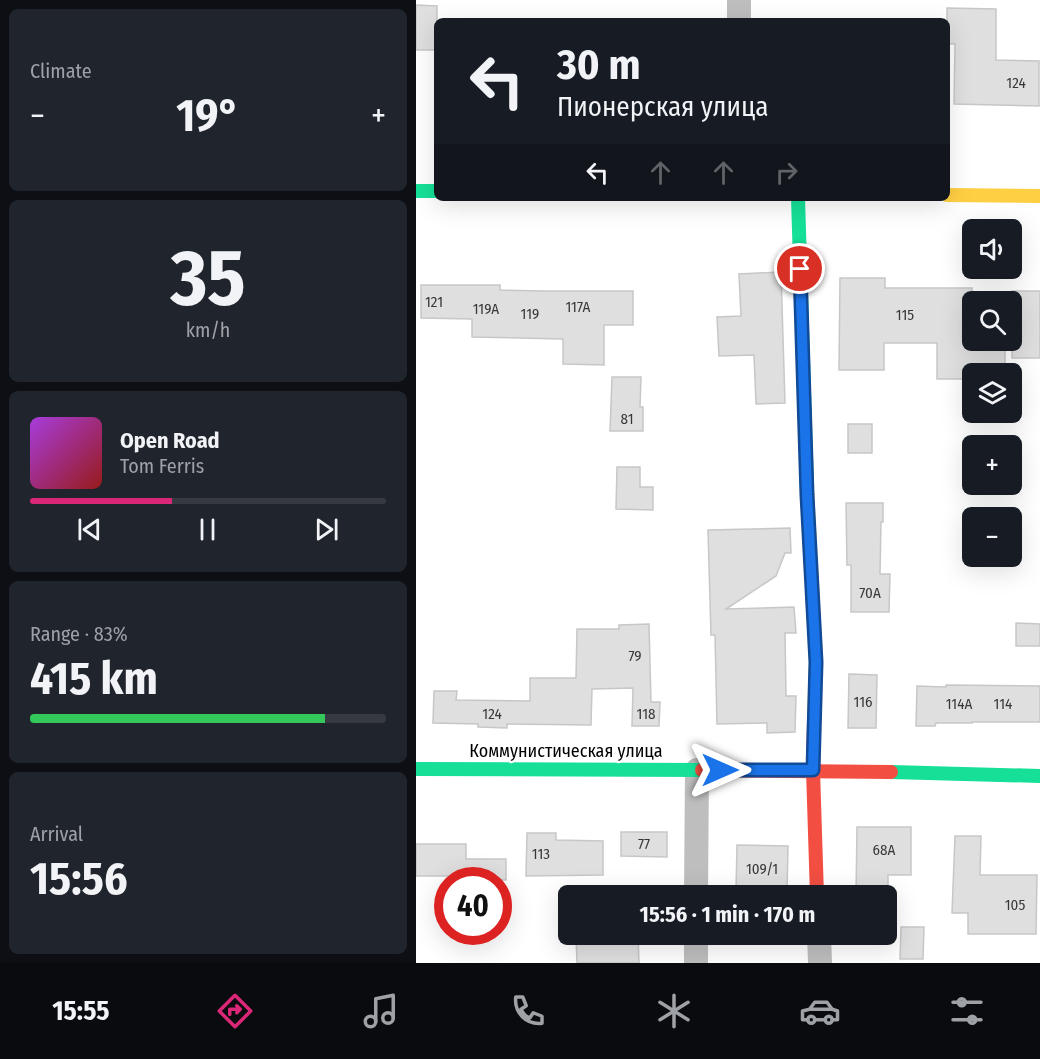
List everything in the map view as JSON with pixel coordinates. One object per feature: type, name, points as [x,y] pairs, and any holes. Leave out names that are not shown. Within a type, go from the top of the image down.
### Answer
[{"type":"street","points":[[739,0],[739,18]]},
{"type":"street","points":[[416,191],[434,191]]},
{"type":"street","points":[[950,195],[1040,196]]},
{"type":"street","points":[[798,201],[807,495],[816,662],[813,770],[817,885]]},
{"type":"street","name":"Коммунистическая улица","points":[[416,769],[813,770],[1040,776]]},
{"type":"street","points":[[696,885],[697,770]]},
{"type":"street","points":[[696,945],[696,963]]},
{"type":"street","points":[[819,945],[820,963]]},
{"type":"building","points":[[416,5],[437,6],[437,18],[434,18],[434,50],[416,50]]},
{"type":"building","points":[[947,8],[996,9],[996,60],[1039,61],[1039,106],[954,104],[955,44],[950,44],[950,18],[947,18]]},
{"type":"building","points":[[781,272],[785,403],[756,404],[754,355],[719,356],[717,317],[741,316],[739,274]]},
{"type":"building","points":[[840,278],[885,278],[885,288],[972,288],[972,291],[962,291],[962,351],[1005,351],[1005,363],[962,363],[962,379],[937,379],[937,343],[884,343],[884,370],[839,370]]},
{"type":"building","points":[[421,285],[500,285],[500,290],[633,291],[633,325],[604,325],[604,365],[563,364],[563,339],[472,337],[472,319],[421,318]]},
{"type":"building","points":[[1022,291],[1040,291],[1040,358],[1012,358],[1012,351],[1022,351]]},
{"type":"building","points":[[612,377],[641,377],[640,407],[643,407],[643,431],[610,431]]},
{"type":"building","points":[[848,424],[872,424],[872,453],[848,453]]},
{"type":"building","points":[[617,467],[640,467],[640,487],[653,487],[653,510],[616,509]]},
{"type":"building","points":[[846,503],[883,503],[880,574],[890,574],[889,612],[851,612],[851,565],[847,565]]},
{"type":"building","points":[[790,528],[791,553],[785,553],[776,576],[726,609],[794,607],[796,633],[785,633],[786,696],[796,696],[795,732],[767,733],[767,723],[717,724],[715,635],[711,635],[708,530]]},
{"type":"building","points":[[1016,623],[1040,624],[1040,646],[1016,646]]},
{"type":"building","points":[[649,624],[651,702],[660,702],[659,726],[632,726],[633,688],[592,689],[591,725],[507,724],[507,728],[478,727],[478,724],[433,723],[434,691],[457,691],[456,700],[530,701],[530,678],[576,678],[577,629],[619,629],[619,625]]},
{"type":"building","points":[[849,674],[877,675],[876,728],[848,728]]},
{"type":"building","points":[[946,685],[1040,686],[1040,722],[936,723],[935,726],[916,726],[917,686],[946,687]]},
{"type":"building","points":[[857,827],[911,827],[911,875],[888,875],[888,885],[856,885]]},
{"type":"building","points":[[621,832],[667,832],[667,857],[621,856]]},
{"type":"building","points":[[527,833],[556,833],[556,840],[603,841],[603,875],[526,876]]},
{"type":"building","points":[[955,836],[981,836],[980,875],[1037,875],[1036,934],[968,934],[968,913],[952,913]]},
{"type":"building","points":[[416,844],[466,844],[466,859],[506,859],[506,867],[434,867],[434,876],[416,876]]},
{"type":"building","points":[[737,845],[788,846],[787,885],[736,885]]},
{"type":"building","points":[[901,927],[924,927],[923,959],[900,959]]},
{"type":"building","points":[[576,945],[638,945],[639,963],[577,963]]},
{"type":"traffic: fast","points":[[416,191],[434,191]]},
{"type":"traffic: fast","points":[[798,201],[807,489]]},
{"type":"traffic: fast","points":[[416,769],[702,770]]},
{"type":"traffic: fast","points":[[891,772],[1041,776]]},
{"type":"traffic: slow","points":[[950,195],[1041,196]]},
{"type":"traffic: slow","points":[[807,489],[816,662],[814,722]]},
{"type":"traffic: jam","points":[[814,722],[817,885]]},
{"type":"traffic: jam","points":[[702,770],[891,772]]},
{"type":"route","points":[[720,770],[813,770],[816,662],[807,495],[800,269]]}]
